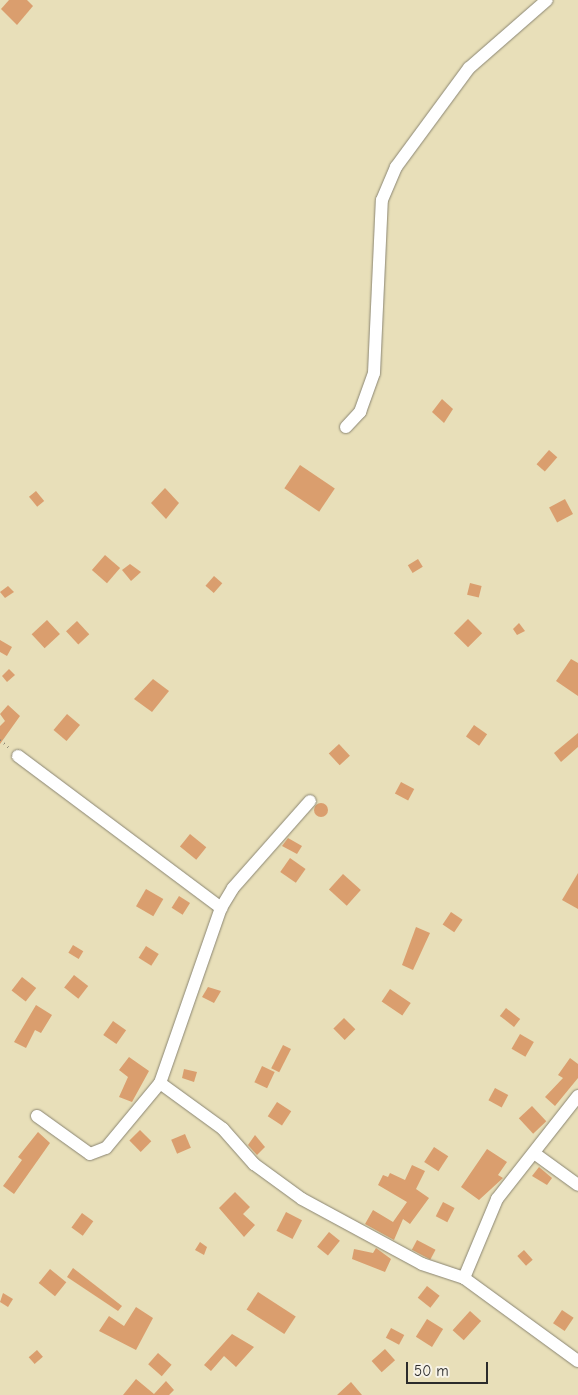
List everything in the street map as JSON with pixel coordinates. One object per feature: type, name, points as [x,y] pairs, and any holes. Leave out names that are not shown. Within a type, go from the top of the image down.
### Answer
[{"type":"street","points":[[346,427],[360,412],[374,372],[382,200],[396,168],[469,68],[547,0]]},
{"type":"street","points":[[18,756],[221,908]]},
{"type":"street","points":[[37,1116],[90,1154],[106,1148],[160,1083],[221,908],[248,870],[310,801]]},
{"type":"street","points":[[160,1083],[223,1129],[254,1164],[302,1199],[422,1264],[464,1278],[578,1361]]},
{"type":"street","points":[[464,1278],[497,1199],[578,1096]]},
{"type":"street","points":[[534,1153],[578,1185]]},
{"type":"building","points":[[9,0],[27,0],[33,6],[17,25],[1,9]]},
{"type":"building","points":[[442,399],[453,409],[444,423],[432,412]]},
{"type":"building","points":[[549,450],[557,457],[545,472],[537,464]]},
{"type":"building","points":[[300,465],[335,488],[319,512],[284,488]]},
{"type":"building","points":[[165,488],[179,503],[166,519],[151,503]]},
{"type":"building","points":[[36,491],[44,501],[37,507],[29,497]]},
{"type":"building","points":[[565,499],[573,514],[557,522],[549,507]]},
{"type":"building","points":[[105,555],[120,568],[107,583],[92,570]]},
{"type":"building","points":[[418,559],[423,567],[413,573],[408,565]]},
{"type":"building","points":[[130,564],[141,572],[131,581],[122,570]]},
{"type":"building","points":[[214,576],[222,583],[214,593],[205,586]]},
{"type":"building","points":[[470,583],[482,586],[479,598],[467,595]]},
{"type":"building","points":[[8,586],[14,592],[5,598],[0,592]]},
{"type":"building","points":[[468,619],[482,633],[468,647],[454,633]]},
{"type":"building","points":[[47,620],[60,634],[45,648],[32,634]]},
{"type":"building","points":[[77,621],[89,634],[78,644],[66,631]]},
{"type":"building","points":[[519,623],[525,631],[517,635],[513,629]]},
{"type":"building","points":[[0,640],[12,647],[7,656],[0,652]]},
{"type":"building","points":[[571,659],[578,663],[578,696],[556,681]]},
{"type":"building","points":[[9,669],[15,675],[7,682],[2,676]]},
{"type":"building","points":[[153,679],[169,691],[152,712],[134,699]]},
{"type":"building","points":[[8,705],[20,716],[0,744],[0,726],[5,721],[0,714]]},
{"type":"building","points":[[67,714],[80,725],[67,741],[54,730]]},
{"type":"building","points":[[474,725],[487,734],[479,746],[466,736]]},
{"type":"building","points":[[578,733],[578,747],[561,762],[554,753]]},
{"type":"building","points":[[339,744],[350,756],[340,765],[329,754]]},
{"type":"building","points":[[401,782],[414,789],[408,801],[395,793]]},
{"type":"building","points":[[321,803],[326,805],[328,810],[326,815],[321,817],[316,815],[314,810],[316,805]]},
{"type":"building","points":[[190,834],[206,847],[196,860],[180,846]]},
{"type":"building","points":[[288,838],[302,846],[297,854],[282,846]]},
{"type":"building","points":[[290,858],[306,869],[296,883],[280,872]]},
{"type":"building","points":[[578,873],[578,909],[562,900]]},
{"type":"building","points":[[343,874],[361,890],[347,906],[329,890]]},
{"type":"building","points":[[146,889],[163,899],[153,916],[136,906]]},
{"type":"building","points":[[179,896],[190,903],[183,915],[172,908]]},
{"type":"building","points":[[451,912],[463,920],[454,932],[443,924]]},
{"type":"building","points":[[416,927],[430,933],[413,970],[402,965]]},
{"type":"building","points":[[73,945],[83,951],[79,959],[68,953]]},
{"type":"building","points":[[146,946],[159,954],[151,966],[139,958]]},
{"type":"building","points":[[74,975],[88,986],[78,999],[64,988]]},
{"type":"building","points":[[22,977],[36,988],[26,1001],[12,990]]},
{"type":"building","points":[[208,987],[221,991],[214,1003],[202,997]]},
{"type":"building","points":[[390,989],[411,1003],[402,1015],[382,1001]]},
{"type":"building","points":[[36,1005],[52,1015],[41,1033],[35,1030],[26,1048],[14,1042]]},
{"type":"building","points":[[506,1008],[520,1019],[514,1027],[500,1016]]},
{"type":"building","points":[[344,1018],[355,1029],[345,1040],[333,1029]]},
{"type":"building","points":[[113,1021],[126,1030],[116,1044],[103,1035]]},
{"type":"building","points":[[520,1034],[534,1042],[525,1057],[512,1049]]},
{"type":"building","points":[[283,1045],[291,1049],[279,1072],[271,1068]]},
{"type":"building","points":[[129,1057],[149,1071],[132,1102],[119,1097],[128,1077],[119,1070]]},
{"type":"building","points":[[570,1058],[578,1064],[578,1078],[555,1106],[545,1097],[563,1078],[558,1075]]},
{"type":"building","points":[[262,1066],[275,1072],[267,1088],[254,1082]]},
{"type":"building","points":[[184,1069],[197,1072],[194,1082],[182,1078]]},
{"type":"building","points":[[495,1088],[508,1095],[502,1107],[488,1100]]},
{"type":"building","points":[[277,1102],[291,1111],[282,1126],[268,1116]]},
{"type":"building","points":[[532,1106],[546,1121],[533,1134],[519,1118]]},
{"type":"building","points":[[140,1130],[151,1141],[141,1152],[129,1141]]},
{"type":"building","points":[[38,1132],[50,1143],[14,1194],[3,1186],[22,1160],[18,1157]]},
{"type":"building","points":[[185,1134],[191,1148],[177,1154],[171,1140]]},
{"type":"building","points":[[255,1135],[265,1147],[257,1155],[248,1145]]},
{"type":"building","points":[[434,1147],[448,1156],[438,1171],[424,1162]]},
{"type":"building","points":[[487,1149],[507,1162],[498,1175],[503,1178],[479,1200],[461,1187]]},
{"type":"building","points":[[412,1165],[425,1171],[416,1189],[429,1198],[410,1224],[403,1219],[394,1240],[365,1224],[373,1210],[393,1222],[407,1202],[378,1185],[383,1175],[388,1177],[390,1173],[405,1180]]},
{"type":"building","points":[[539,1167],[552,1178],[547,1185],[532,1176]]},
{"type":"building","points":[[235,1192],[250,1207],[243,1214],[255,1225],[244,1237],[219,1208]]},
{"type":"building","points":[[443,1202],[455,1208],[447,1222],[436,1216]]},
{"type":"building","points":[[286,1212],[302,1220],[293,1239],[276,1231]]},
{"type":"building","points":[[82,1213],[93,1221],[83,1236],[71,1228]]},
{"type":"building","points":[[329,1232],[340,1241],[328,1256],[317,1247]]},
{"type":"building","points":[[417,1240],[436,1250],[430,1260],[412,1250]]},
{"type":"building","points":[[200,1242],[207,1247],[204,1255],[195,1250]]},
{"type":"building","points":[[376,1248],[391,1259],[385,1272],[352,1259],[354,1249],[373,1253]]},
{"type":"building","points":[[524,1250],[533,1260],[526,1266],[517,1256]]},
{"type":"building","points":[[73,1268],[122,1306],[118,1311],[67,1277]]},
{"type":"building","points":[[50,1269],[66,1282],[55,1296],[39,1283]]},
{"type":"building","points":[[427,1286],[440,1296],[430,1308],[418,1298]]},
{"type":"building","points":[[258,1292],[296,1317],[284,1334],[247,1310]]},
{"type":"building","points":[[3,1293],[13,1299],[8,1307],[0,1302]]},
{"type":"building","points":[[136,1307],[153,1318],[136,1350],[99,1331],[109,1316],[124,1326]]},
{"type":"building","points":[[562,1310],[574,1318],[565,1331],[553,1323]]},
{"type":"building","points":[[470,1311],[481,1321],[464,1340],[453,1330]]},
{"type":"building","points":[[427,1319],[443,1329],[432,1347],[416,1337]]},
{"type":"building","points":[[391,1328],[404,1335],[399,1345],[386,1338]]},
{"type":"building","points":[[232,1334],[254,1347],[236,1367],[224,1356],[211,1371],[204,1365]]},
{"type":"building","points":[[385,1349],[395,1360],[382,1372],[372,1361]]},
{"type":"building","points":[[37,1350],[43,1357],[35,1364],[29,1357]]},
{"type":"building","points":[[158,1353],[172,1365],[162,1376],[148,1364]]},
{"type":"building","points":[[136,1379],[154,1394],[166,1381],[174,1390],[169,1395],[123,1395]]},
{"type":"building","points":[[351,1382],[362,1395],[337,1395]]}]
